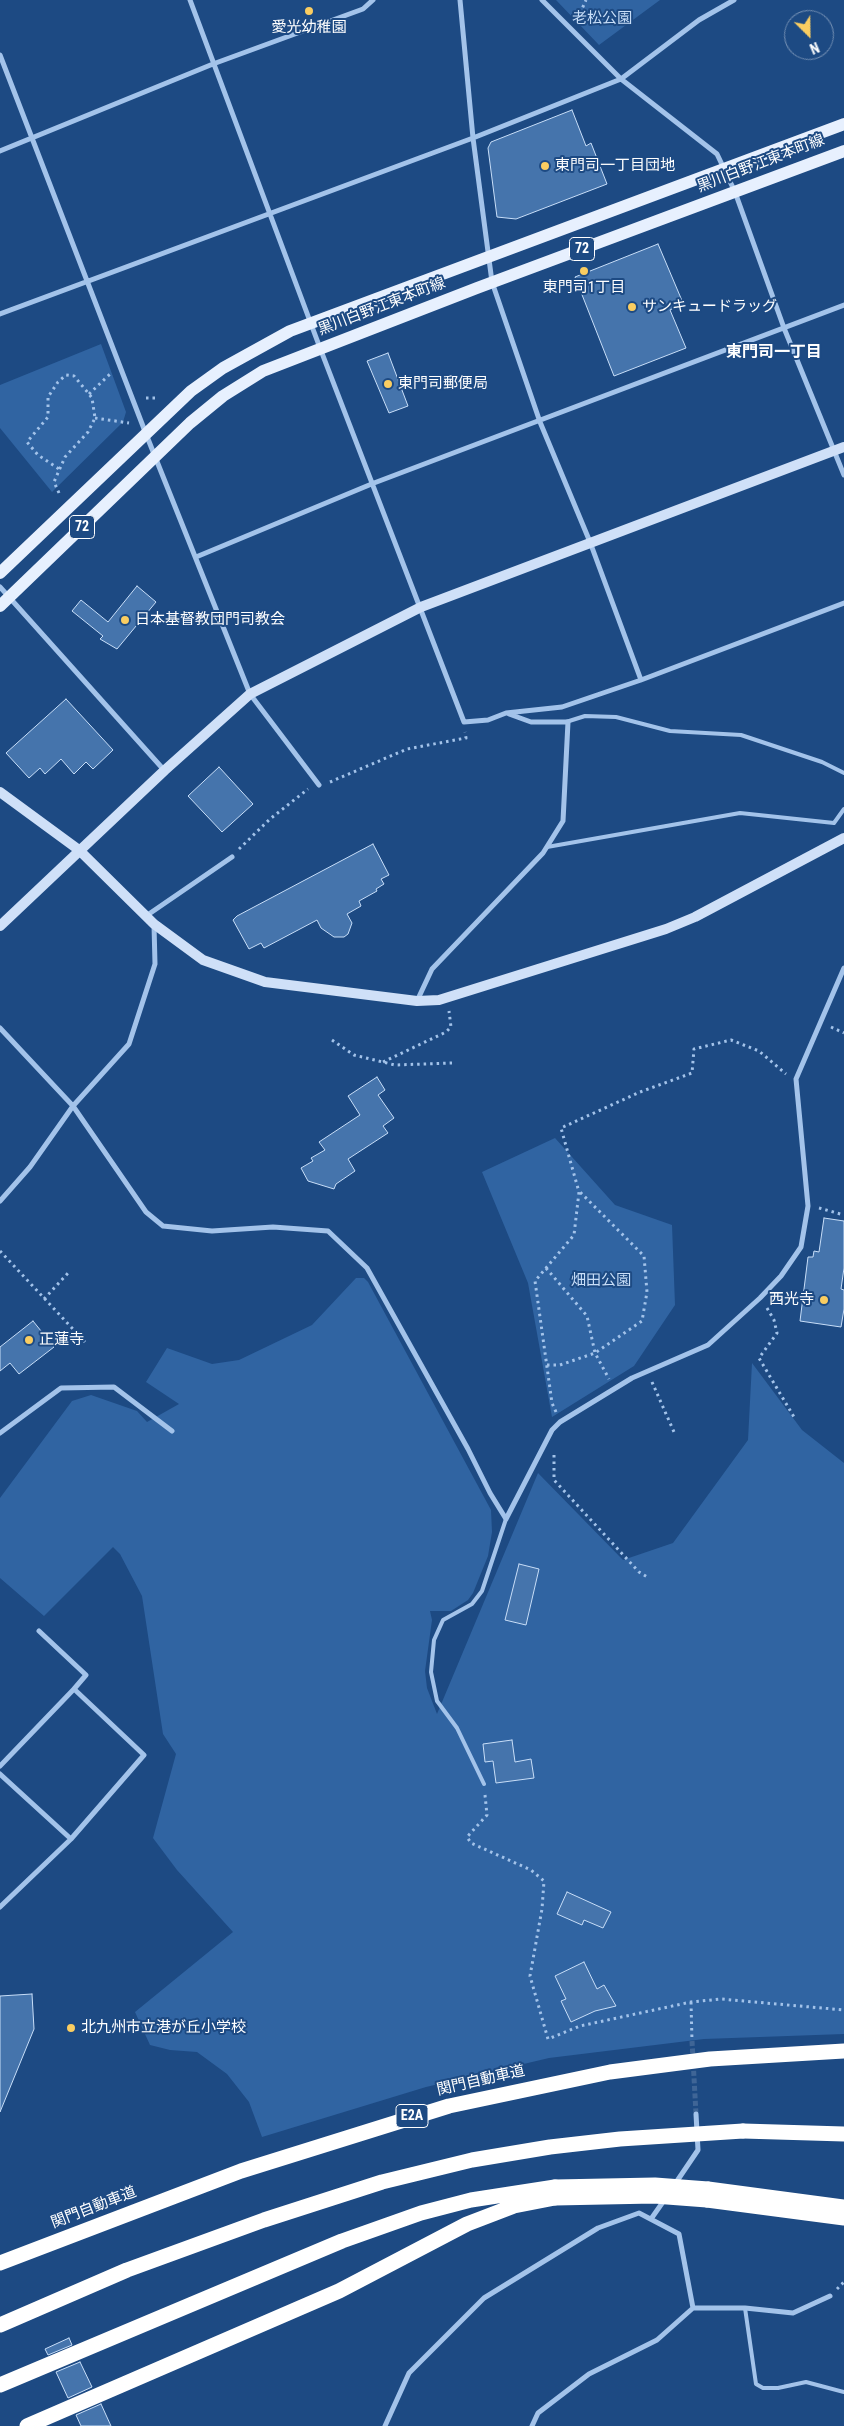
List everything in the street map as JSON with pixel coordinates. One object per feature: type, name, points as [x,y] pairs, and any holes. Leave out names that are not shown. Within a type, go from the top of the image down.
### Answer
[{"type":"highway","name":"関門自動車道","points":[[0,2263],[241,2171],[449,2106],[610,2072],[710,2059],[844,2051]]},
{"type":"highway","points":[[0,2325],[127,2270],[264,2220],[382,2182],[472,2160],[620,2138],[743,2132],[844,2134]]},
{"type":"highway","points":[[27,2426],[338,2291],[467,2224],[555,2193]]},
{"type":"highway","points":[[0,2385],[342,2241],[421,2213],[471,2200],[555,2193],[636,2196],[707,2195],[844,2207]]},
{"type":"highway","points":[[707,2195],[844,2218]]},
{"type":"main road","name":"黒川白野江東本町線","points":[[0,573],[191,391],[223,368],[290,331],[844,124]]},
{"type":"main road","name":"黒川白野江東本町線","points":[[4,601],[190,424],[223,396],[263,371],[492,282],[844,151]]},
{"type":"street","points":[[190,0],[320,348],[374,483],[464,722],[488,720],[506,714],[562,707],[641,680],[844,603]]},
{"type":"street","points":[[0,151],[32,140],[213,64],[363,9],[373,0]]},
{"type":"street","points":[[460,0],[473,138],[492,282],[540,422],[590,542],[641,680]]},
{"type":"street","points":[[542,0],[621,79],[716,153],[725,168],[735,192],[784,328],[839,449],[844,475]]},
{"type":"street","points":[[0,314],[473,138],[621,79],[699,20],[734,0]]},
{"type":"street","points":[[0,55],[146,434],[250,694],[319,785]]},
{"type":"street","points":[[196,557],[374,483],[540,422],[844,305]]},
{"type":"street","points":[[0,926],[164,770],[250,694],[421,607],[839,449]]},
{"type":"street","points":[[0,587],[4,601],[164,770]]},
{"type":"street","points":[[417,1001],[432,969],[488,914],[547,847],[563,821],[568,722],[531,722],[506,714]]},
{"type":"street","points":[[0,792],[79,850],[154,924],[203,960],[265,982],[417,1001],[445,998],[666,929],[695,917],[844,838]]},
{"type":"street","points":[[146,916],[232,857]]},
{"type":"street","points":[[0,1201],[30,1167],[73,1106],[129,1044],[155,964],[154,924]]},
{"type":"street","points":[[506,1519],[544,1444],[552,1430],[560,1422],[614,1389],[708,1345],[760,1298],[781,1276],[801,1247],[808,1206],[796,1078],[844,968]]},
{"type":"street","points":[[0,1028],[73,1106],[146,1212],[163,1226],[212,1231],[273,1227],[328,1230],[367,1268],[506,1519]]},
{"type":"street","points":[[0,1432],[61,1388],[114,1387],[172,1431]]},
{"type":"street","points":[[0,1766],[86,1675],[39,1631]]},
{"type":"street","points":[[0,1907],[71,1838],[144,1756],[74,1689]]},
{"type":"street","points":[[0,1774],[71,1838]]},
{"type":"street","points":[[651,2219],[698,2150],[696,2114]]},
{"type":"street","points":[[385,2426],[409,2373],[484,2298],[598,2228],[639,2213],[679,2234],[693,2308]]},
{"type":"street","points":[[532,2426],[538,2413],[589,2374],[657,2340],[693,2308],[745,2308],[793,2313],[830,2296]]},
{"type":"lane","points":[[566,722],[585,716],[616,717],[670,732],[741,735],[822,762],[844,773]]},
{"type":"lane","points":[[547,847],[740,813],[834,823],[844,809]]},
{"type":"lane","points":[[484,1784],[457,1728],[437,1701],[431,1672],[434,1640],[443,1620],[472,1604],[482,1591],[506,1519]]},
{"type":"lane","points":[[745,2308],[756,2384],[763,2388],[778,2388],[806,2382],[844,2392]]},
{"type":"path","points":[[566,24],[582,9],[586,0]]},
{"type":"path","points":[[89,394],[107,376],[121,368]]},
{"type":"path","points":[[59,493],[54,482],[60,469],[65,457],[88,432],[95,418],[92,398],[74,376],[66,376],[58,382],[48,397],[48,417],[27,442],[44,460],[60,469]]},
{"type":"path","points":[[144,398],[155,398]]},
{"type":"path","points":[[95,418],[129,423]]},
{"type":"path","points":[[232,857],[270,819],[311,787],[407,749],[466,738],[464,722]]},
{"type":"path","points":[[382,1063],[451,1027],[445,998]]},
{"type":"path","points":[[332,1040],[354,1055],[382,1063],[395,1065],[452,1063]]},
{"type":"path","points":[[560,1422],[552,1403],[535,1281],[574,1235],[579,1192],[561,1128],[640,1092],[692,1073],[694,1049],[731,1040],[758,1051],[786,1074],[796,1078]]},
{"type":"path","points":[[547,1365],[560,1365],[595,1353],[642,1321],[648,1292],[644,1256],[579,1192]]},
{"type":"path","points":[[808,1206],[844,1215]]},
{"type":"path","points":[[0,1251],[85,1342]]},
{"type":"path","points":[[546,1268],[587,1316],[595,1353],[614,1389]]},
{"type":"path","points":[[44,1299],[68,1272]]},
{"type":"path","points":[[760,1298],[774,1320],[777,1333],[759,1358],[794,1417]]},
{"type":"path","points":[[648,1372],[674,1432]]},
{"type":"path","points":[[544,1444],[553,1449],[554,1480],[639,1572],[649,1578]]},
{"type":"path","points":[[484,1784],[487,1815],[467,1837],[471,1843],[531,1870],[544,1882],[542,1909],[530,1976],[548,2039],[580,2026],[691,2002],[721,1999],[844,2010]]},
{"type":"path","points":[[691,2002],[692,2041]]},
{"type":"green space","name":"老松公園","points":[[556,0],[660,0],[599,45]]},
{"type":"green space","points":[[101,344],[126,412],[123,422],[52,492],[0,428],[0,385]]},
{"type":"green space","name":"畑田公園","points":[[555,1138],[615,1205],[672,1225],[675,1305],[634,1366],[552,1417],[528,1283],[482,1172]]},
{"type":"green space","points":[[356,1278],[364,1278],[368,1282],[491,1510],[492,1532],[488,1556],[473,1593],[468,1600],[451,1611],[430,1611],[432,1620],[425,1671],[427,1688],[437,1714],[538,1473],[623,1560],[673,1543],[748,1440],[752,1363],[802,1430],[844,1463],[844,2034],[704,2039],[549,2058],[426,2087],[262,2137],[249,2102],[227,2074],[197,2052],[170,2050],[150,2045],[135,2012],[233,1932],[177,1870],[153,1838],[176,1754],[163,1734],[142,1596],[120,1554],[113,1547],[44,1616],[0,1578],[0,1498],[72,1401],[91,1395],[137,1411],[147,1422],[179,1404],[146,1382],[167,1348],[212,1364],[239,1360],[312,1325]]},
{"type":"building","name":"東門司一丁目団地","points":[[572,110],[586,146],[591,143],[607,184],[516,219],[497,217],[488,148],[491,142]]},
{"type":"building","name":"サンキュードラッグ","points":[[658,244],[683,303],[670,310],[686,348],[614,376],[575,277]]},
{"type":"building","name":"東門司郵便局","points":[[388,353],[408,406],[389,413],[367,361]]},
{"type":"building","name":"日本基督教団門司教会","points":[[137,586],[156,602],[117,649],[100,639],[103,636],[72,611],[81,600],[108,622]]},
{"type":"building","points":[[66,699],[113,750],[93,769],[86,762],[74,774],[61,759],[45,774],[40,768],[29,778],[6,753]]},
{"type":"building","points":[[219,767],[253,804],[222,832],[188,796]]},
{"type":"building","points":[[373,844],[389,875],[381,879],[384,884],[376,889],[377,891],[359,901],[361,906],[347,914],[352,923],[348,934],[344,937],[334,937],[321,928],[317,920],[264,948],[261,943],[249,949],[233,920],[237,916]]},
{"type":"building","points":[[377,1077],[385,1090],[378,1095],[394,1118],[383,1126],[388,1133],[348,1159],[355,1171],[336,1184],[334,1189],[308,1181],[301,1168],[313,1161],[311,1158],[325,1150],[319,1142],[360,1115],[348,1096]]},
{"type":"building","points":[[824,1218],[844,1221],[844,1268],[841,1289],[844,1290],[844,1309],[841,1327],[800,1321],[808,1257],[813,1257],[814,1251],[819,1252]]},
{"type":"building","name":"正蓮寺","points":[[33,1321],[54,1347],[19,1374],[10,1363],[0,1371],[0,1347]]},
{"type":"building","points":[[519,1564],[539,1569],[526,1625],[505,1620]]},
{"type":"building","points":[[512,1740],[515,1762],[531,1759],[534,1778],[496,1783],[493,1761],[485,1762],[483,1744]]},
{"type":"building","points":[[567,1892],[611,1912],[603,1928],[584,1920],[582,1925],[557,1914]]},
{"type":"building","points":[[584,1962],[597,1989],[604,1985],[616,2006],[595,2011],[571,2022],[561,2001],[566,1999],[555,1976]]},
{"type":"building","points":[[32,1994],[34,2029],[0,2112],[0,1996]]},
{"type":"building","points":[[69,2338],[72,2345],[48,2355],[45,2349]]},
{"type":"building","points":[[80,2362],[92,2387],[68,2398],[56,2372]]},
{"type":"building","points":[[101,2404],[111,2426],[81,2426],[76,2415]]},
{"type":"tunnel","points":[[692,2041],[696,2114]]},
{"type":"place","name":"愛光幼稚園","points":[[309,11]]},
{"type":"place","name":"東門司一丁目団地","points":[[545,166]]},
{"type":"place","name":"東門司1丁目","points":[[584,271]]},
{"type":"place","name":"サンキュードラッグ","points":[[632,307]]},
{"type":"place","name":"東門司郵便局","points":[[388,384]]},
{"type":"place","name":"日本基督教団門司教会","points":[[125,620]]},
{"type":"place","name":"西光寺","points":[[824,1300]]},
{"type":"place","name":"正蓮寺","points":[[29,1340]]},
{"type":"place","name":"北九州市立港が丘小学校","points":[[71,2028]]},
{"type":"district","name":"東門司一丁目","points":[[774,353]]}]
